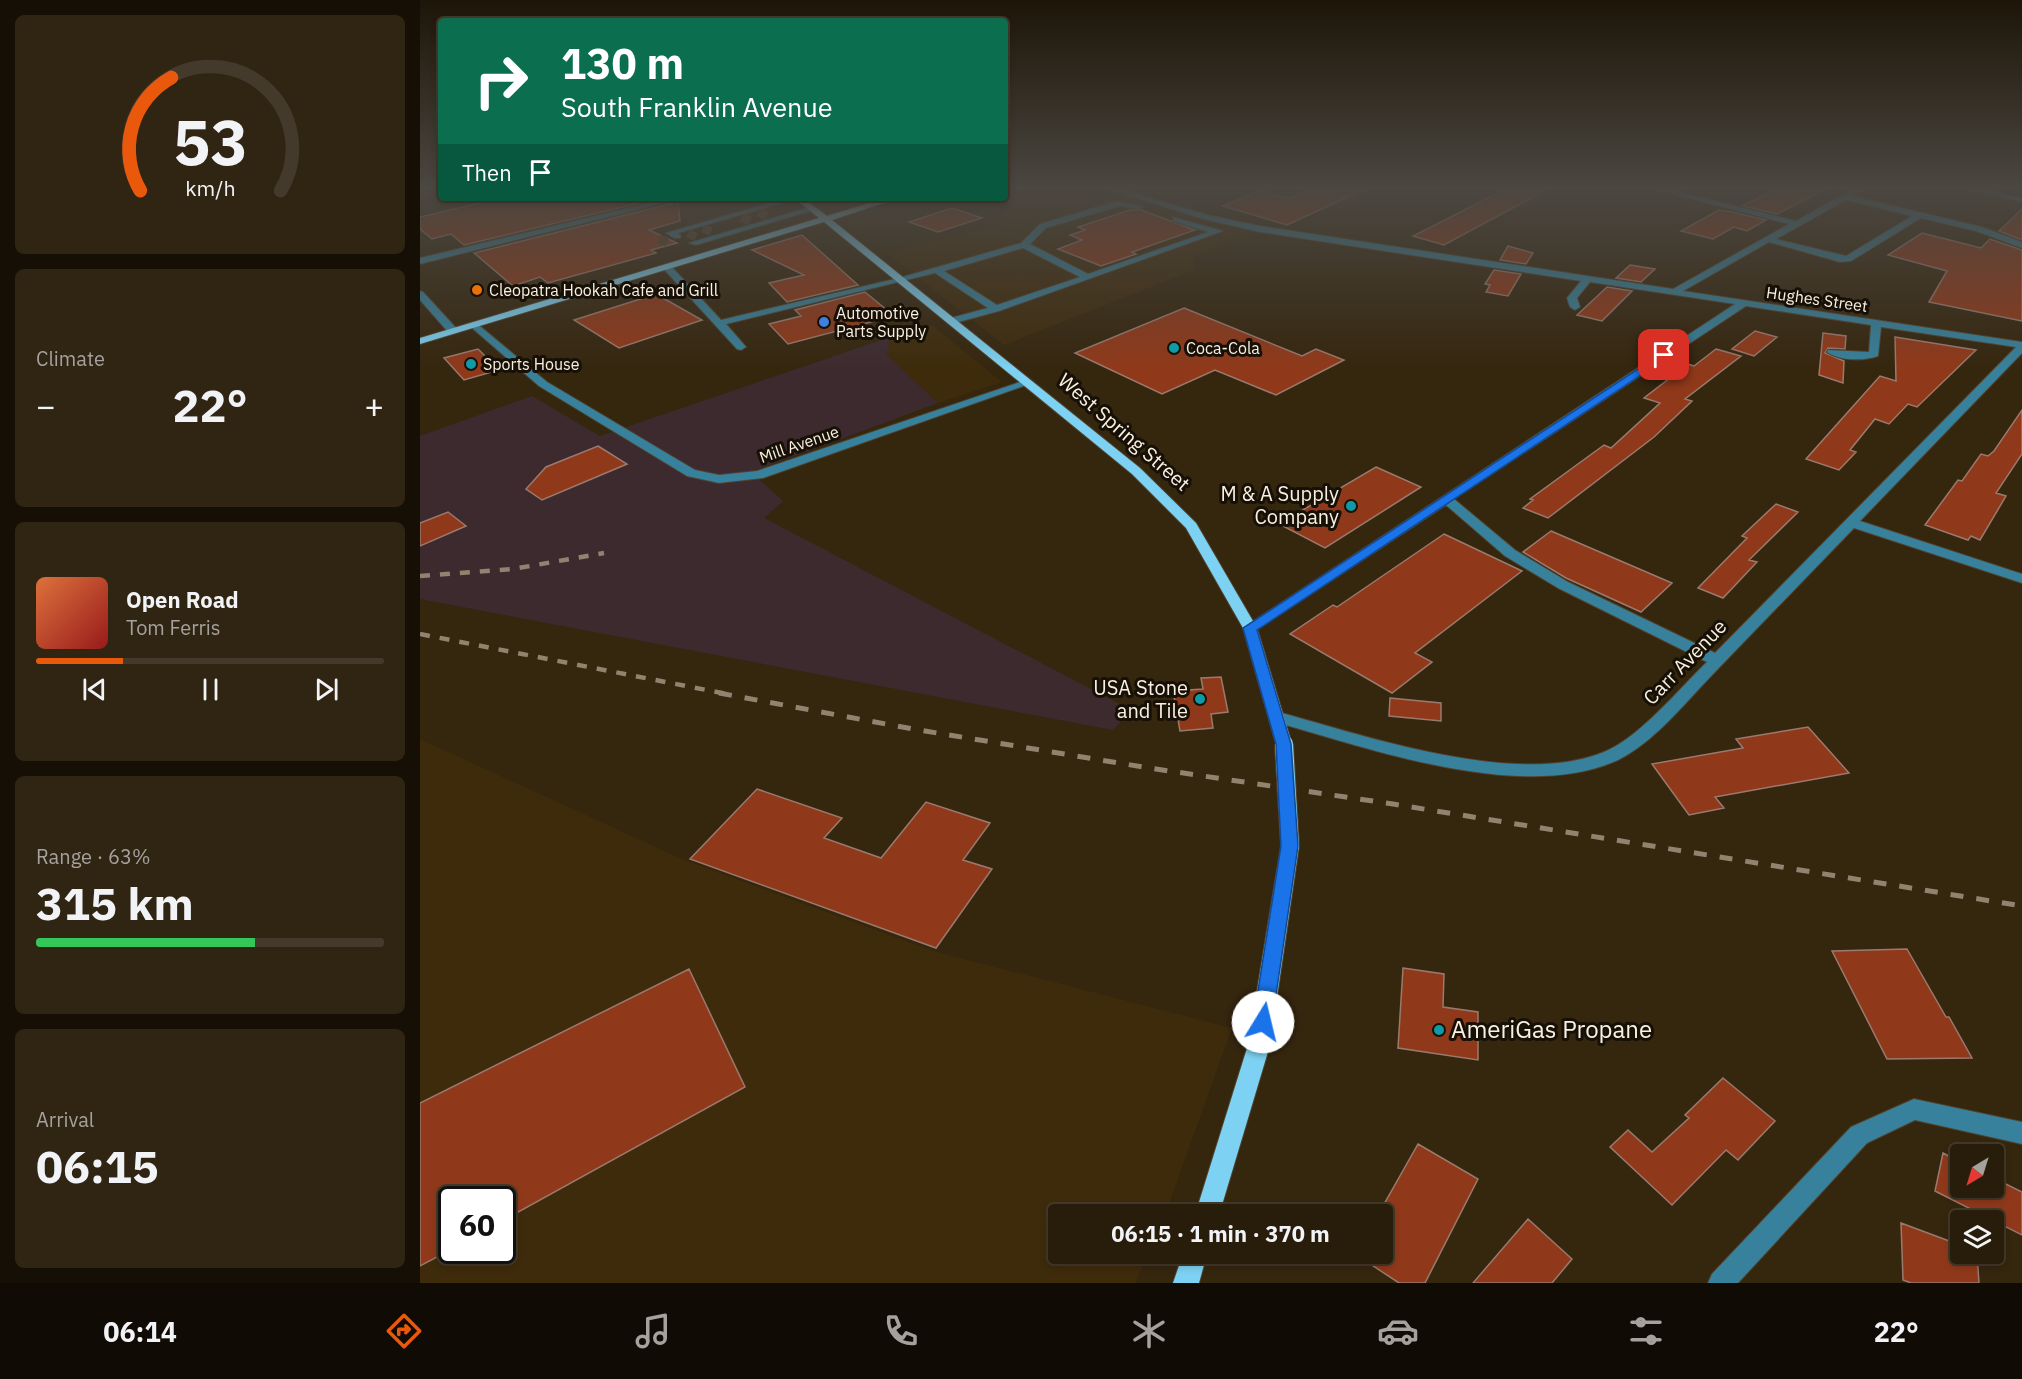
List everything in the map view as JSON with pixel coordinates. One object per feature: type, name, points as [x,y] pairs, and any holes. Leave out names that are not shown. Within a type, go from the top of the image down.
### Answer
[{"type":"main road","points":[[420,341],[724,250]]},
{"type":"main road","name":"West Spring Street","points":[[864,250],[1136,471],[1191,526],[1250,628],[1278,717],[1284,744],[1290,846],[1259,1045],[1210,1204]]},
{"type":"main road","points":[[1186,1283],[1192,1264]]},
{"type":"street","points":[[420,261],[466,250]]},
{"type":"street","points":[[707,250],[714,253]]},
{"type":"street","points":[[719,323],[901,280],[1007,250]]},
{"type":"street","points":[[1034,250],[1088,277]]},
{"type":"street","points":[[951,321],[996,309],[1165,250]]},
{"type":"street","name":"Hughes Street","points":[[1401,250],[2022,346]]},
{"type":"street","points":[[1674,292],[1748,250]]},
{"type":"street","points":[[1807,250],[1848,259],[1863,250]]},
{"type":"street","points":[[667,267],[741,347]]},
{"type":"street","points":[[937,270],[996,309]]},
{"type":"street","points":[[1575,307],[1572,298],[1587,279]]},
{"type":"street","points":[[420,294],[453,331]]},
{"type":"street","points":[[1250,628],[1744,303]]},
{"type":"street","points":[[1832,352],[1865,357],[1874,354],[1876,323]]},
{"type":"street","name":"Mill Avenue","points":[[475,325],[543,384],[691,472],[719,479],[759,475],[1027,383]]},
{"type":"street","name":"Carr Avenue","points":[[1278,717],[1444,759],[1523,772],[1574,768],[1611,756],[1655,724],[2022,346]]},
{"type":"street","points":[[1446,499],[1510,553],[1563,585],[1716,660]]},
{"type":"street","points":[[1850,522],[2022,579]]},
{"type":"street","points":[[1721,1283],[1859,1135],[1914,1109],[2022,1133]]},
{"type":"shaded area","points":[[894,250],[1211,250],[1193,258],[1194,270],[1004,345],[885,252]]},
{"type":"shaded area","points":[[932,325],[1002,382],[938,403],[887,355],[890,337]]},
{"type":"shaded area","points":[[890,337],[887,355],[938,403],[751,472],[783,501],[764,518],[1131,710],[1113,730],[420,599],[420,436],[532,396],[600,436]]},
{"type":"shaded area","points":[[420,739],[684,860],[933,951],[1232,1028],[1169,1204],[1048,1204],[1048,1264],[1144,1264],[1135,1283],[420,1283]]},
{"type":"building","points":[[487,250],[651,250],[656,253],[548,283],[540,277],[513,286],[474,253]]},
{"type":"building","points":[[752,250],[819,250],[858,285],[787,302],[769,283],[804,275]]},
{"type":"building","points":[[1060,250],[1138,250],[1132,252],[1136,254],[1101,266]]},
{"type":"building","points":[[1506,250],[1522,250],[1533,253],[1526,264],[1500,260]]},
{"type":"building","points":[[1896,250],[2022,250],[2022,321],[1929,302],[1947,271],[1888,255]]},
{"type":"building","points":[[1630,265],[1655,269],[1641,282],[1616,278]]},
{"type":"building","points":[[1494,270],[1521,274],[1508,296],[1486,292],[1490,285],[1485,284]]},
{"type":"building","points":[[1607,287],[1632,291],[1602,321],[1577,315]]},
{"type":"building","name":"Automotive Parts Supply","points":[[865,292],[894,316],[788,344],[769,324],[801,316],[795,310]]},
{"type":"building","points":[[656,294],[702,320],[619,348],[574,320]]},
{"type":"building","name":"Coca-Cola","points":[[1184,308],[1302,356],[1316,349],[1344,360],[1276,395],[1215,370],[1162,394],[1075,353]]},
{"type":"building","points":[[1755,331],[1777,337],[1754,356],[1732,349]]},
{"type":"building","points":[[1823,333],[1846,336],[1845,349],[1828,348],[1825,353],[1844,361],[1843,383],[1819,375]]},
{"type":"building","points":[[1895,337],[1976,350],[1917,407],[1908,404],[1889,424],[1875,419],[1850,450],[1856,452],[1839,470],[1806,459],[1880,376],[1896,381]]},
{"type":"building","name":"Sports House","points":[[478,349],[499,370],[464,380],[444,358]]},
{"type":"building","points":[[1716,349],[1741,356],[1685,399],[1692,401],[1654,437],[1548,518],[1523,508],[1533,500],[1530,499],[1604,445],[1611,448],[1660,403],[1644,398],[1688,364],[1694,366]]},
{"type":"building","points":[[2022,410],[2022,454],[1996,493],[2006,496],[1980,540],[1971,536],[1968,540],[1925,525],[1958,480],[1962,481],[1981,454],[1988,456],[1994,451]]},
{"type":"building","points":[[598,446],[627,464],[542,500],[526,489],[546,467]]},
{"type":"building","name":"M & A Supply Company","points":[[1376,467],[1421,487],[1325,548],[1279,524]]},
{"type":"building","points":[[1776,504],[1798,512],[1749,560],[1757,562],[1723,598],[1698,588],[1747,538],[1742,536]]},
{"type":"building","points":[[448,512],[466,526],[420,546],[420,523]]},
{"type":"building","points":[[1551,531],[1672,583],[1641,612],[1566,578],[1523,552]]},
{"type":"building","points":[[1444,534],[1522,571],[1415,653],[1432,662],[1392,693],[1290,634],[1333,605],[1337,607]]},
{"type":"building","name":"USA Stone and Tile","points":[[1221,677],[1228,712],[1211,714],[1213,728],[1180,731],[1173,691],[1203,689],[1201,678]]},
{"type":"building","points":[[1390,698],[1441,703],[1441,721],[1389,716]]},
{"type":"building","points":[[1808,727],[1849,773],[1715,797],[1724,808],[1689,815],[1652,764],[1743,748],[1736,739]]},
{"type":"building","points":[[757,789],[842,818],[824,838],[881,858],[926,802],[990,823],[963,860],[992,869],[936,948],[690,859]]},
{"type":"building","points":[[1907,949],[1972,1058],[1887,1059],[1832,951]]},
{"type":"building","name":"AmeriGas Propane","points":[[1403,968],[1444,974],[1443,1007],[1478,1012],[1478,1060],[1398,1048]]},
{"type":"building","points":[[689,969],[745,1087],[516,1213],[516,1186],[438,1186],[438,1256],[420,1266],[420,1103]]},
{"type":"building","points":[[1723,1078],[1775,1121],[1738,1160],[1726,1150],[1672,1205],[1610,1147],[1628,1130],[1652,1152],[1689,1118],[1685,1115]]},
{"type":"building","points":[[1418,1144],[1478,1179],[1425,1283],[1399,1283],[1370,1264],[1393,1264],[1393,1204],[1384,1204]]},
{"type":"building","points":[[1943,1153],[1950,1157],[1950,1198],[2004,1198],[2004,1183],[2022,1192],[2022,1235],[2004,1226],[2004,1210],[1973,1210],[1935,1191]]},
{"type":"building","points":[[1528,1219],[1572,1259],[1552,1283],[1473,1283]]},
{"type":"building","points":[[1901,1223],[1950,1241],[1950,1264],[1978,1264],[1979,1283],[1911,1283],[1903,1280]]},
{"type":"railway","points":[[420,576],[513,569],[604,553]]},
{"type":"railway","points":[[420,634],[727,694]]},
{"type":"railway","points":[[719,693],[913,729],[1149,768],[1393,804],[2022,906]]},
{"type":"place","name":"Cleopatra Hookah Cafe and Grill","points":[[477,290]]},
{"type":"place","name":"Automotive Parts Supply","points":[[824,322]]},
{"type":"place","name":"Coca-Cola","points":[[1174,348]]},
{"type":"place","name":"Sports House","points":[[471,364]]},
{"type":"place","name":"M & A Supply Company","points":[[1351,506]]},
{"type":"place","name":"USA Stone and Tile","points":[[1200,699]]},
{"type":"place","name":"AmeriGas Propane","points":[[1439,1030]]},
{"type":"route","points":[[1263,1022],[1290,846],[1284,744],[1278,717],[1250,628],[1664,355]]}]
